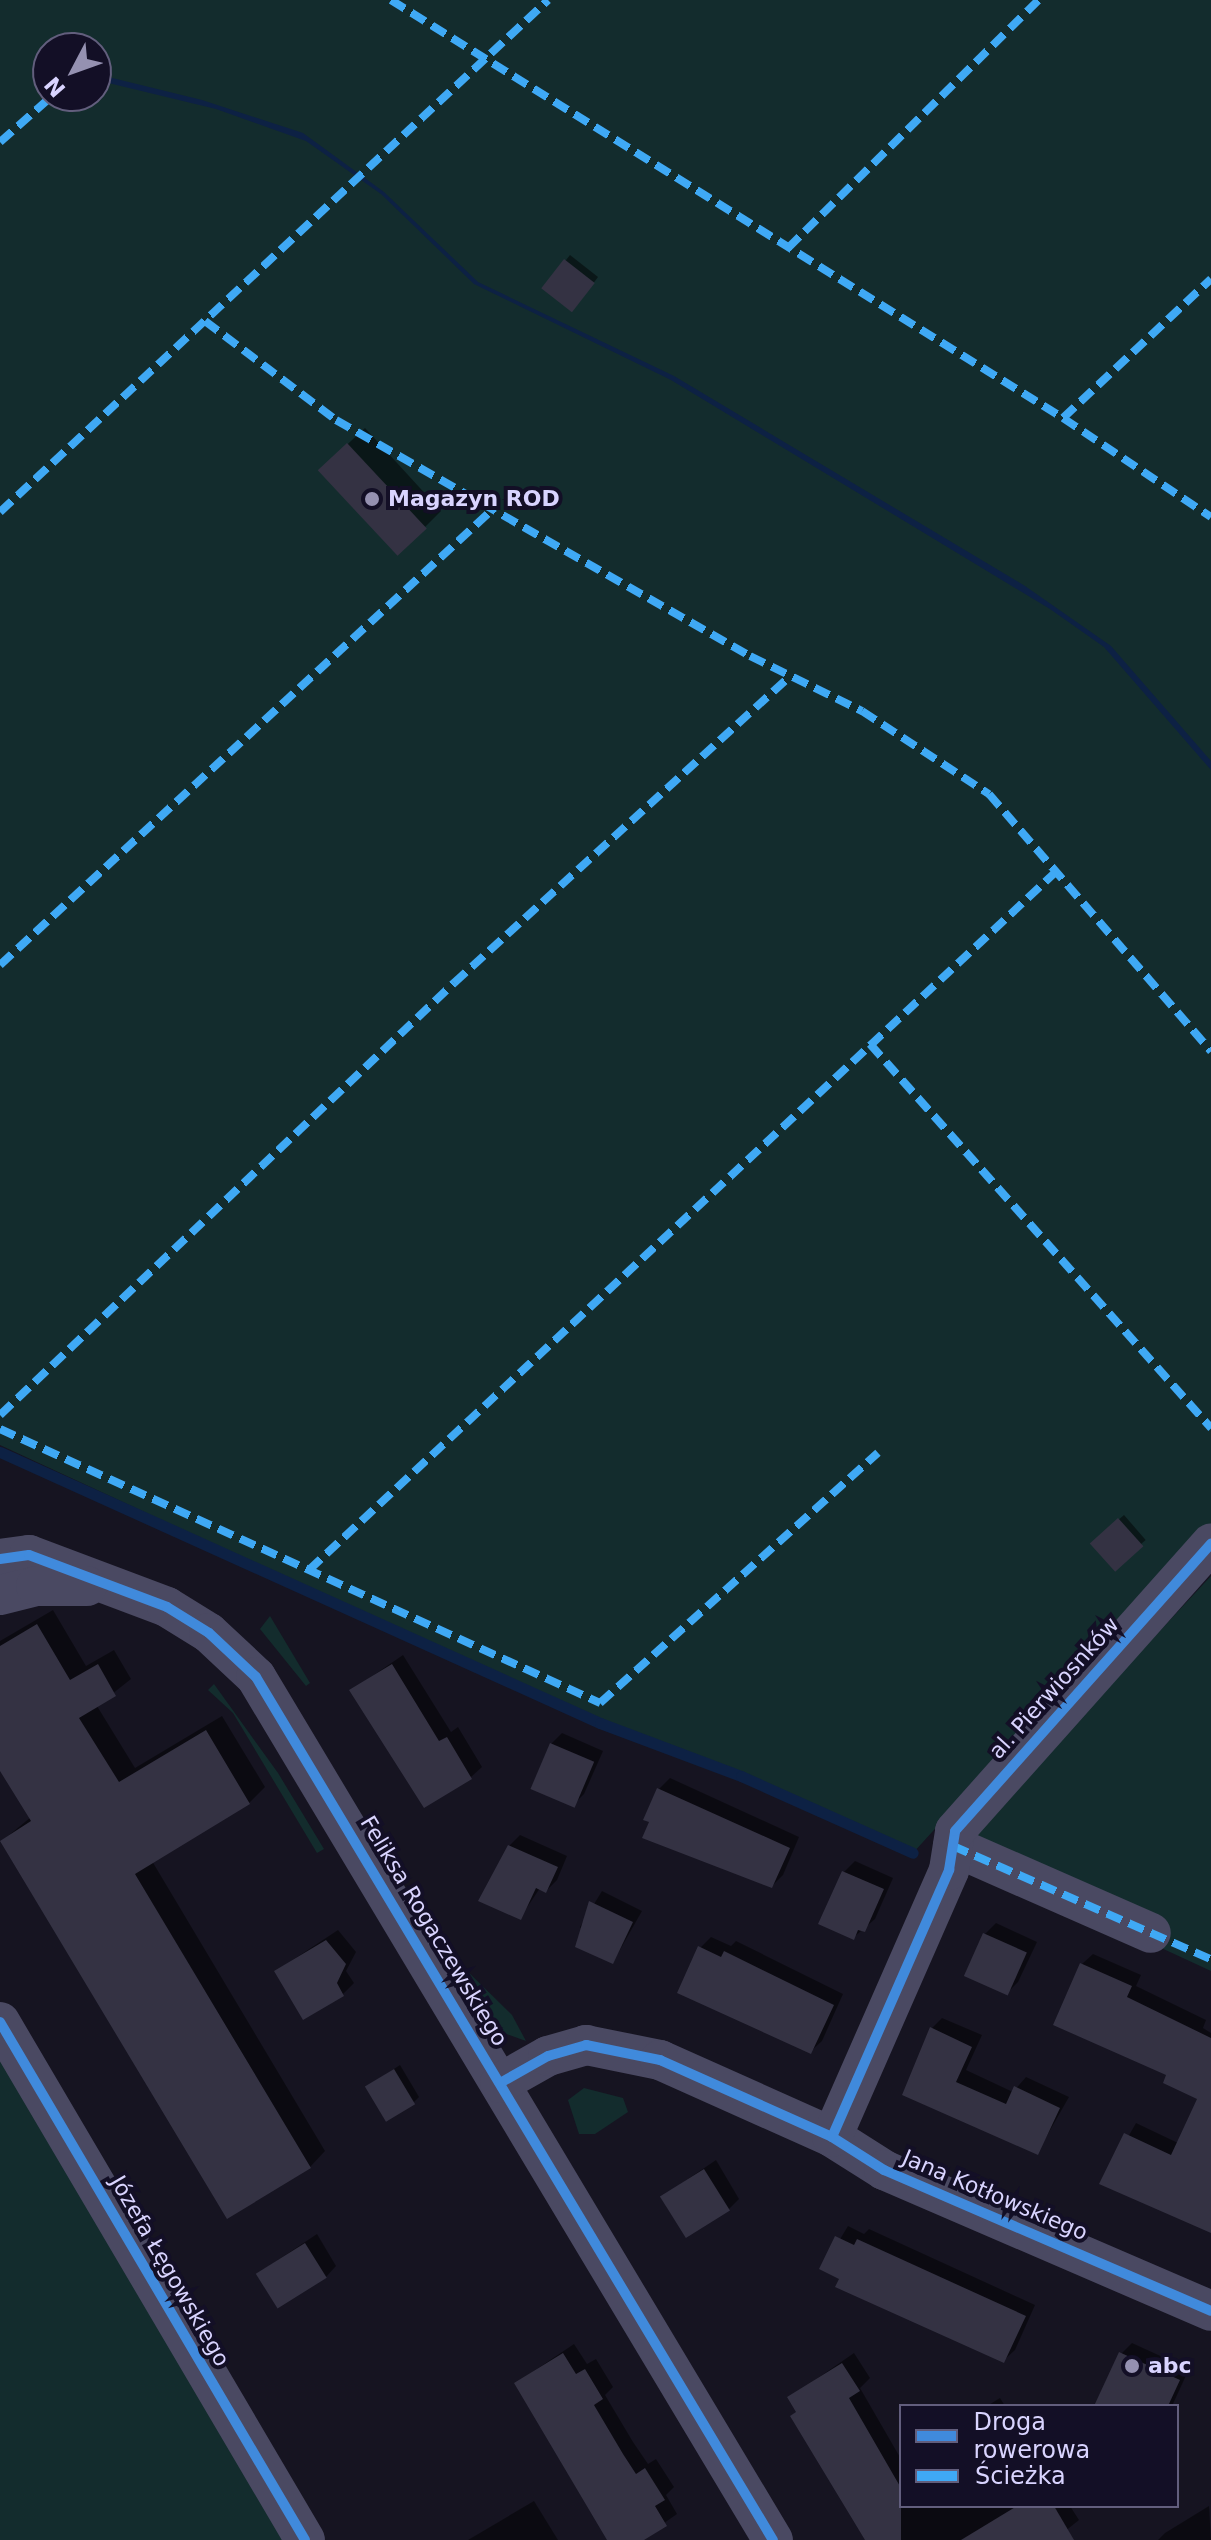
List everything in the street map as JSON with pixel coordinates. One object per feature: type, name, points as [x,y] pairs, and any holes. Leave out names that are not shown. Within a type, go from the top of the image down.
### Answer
[{"type":"street","name":"al. Pierwiosnków","points":[[832,2137],[951,1858],[955,1831],[1211,1544]]},
{"type":"street","name":"Feliksa Rogaczewskiego","points":[[0,1559],[29,1555],[119,1586],[201,1627],[256,1677],[773,2540]]},
{"type":"street","name":"Feliksa Rogaczewskiego","points":[[0,1595],[36,1586],[119,1586]]},
{"type":"street","points":[[951,1858],[1151,1933]]},
{"type":"street","name":"Józefa Łęgowskiego","points":[[0,2022],[305,2540]]},
{"type":"street","name":"Jana Kotłowskiego","points":[[500,2083],[548,2056],[586,2045],[622,2049],[660,2060],[832,2137],[884,2170],[1211,2311]]},
{"type":"green space","points":[[0,0],[1211,0],[1211,1525],[913,1853],[741,1776],[599,1723],[0,1445]]},
{"type":"green space","points":[[1211,1576],[1211,1971],[1144,1940],[967,1837]]},
{"type":"green space","points":[[270,1616],[310,1683],[306,1686],[260,1629]]},
{"type":"green space","points":[[214,1684],[278,1773],[324,1849],[317,1853],[233,1713],[208,1690]]},
{"type":"green space","points":[[449,1962],[459,1963],[512,2015],[526,2041],[495,2030]]},
{"type":"green space","points":[[0,2057],[290,2540],[0,2540]]},
{"type":"green space","points":[[584,2088],[623,2098],[628,2112],[595,2134],[579,2134],[568,2100]]},
{"type":"water","points":[[112,78],[202,100],[303,133],[384,192],[478,282],[674,376],[1025,586],[1111,646],[1211,761],[1211,770],[1104,647],[1050,609],[671,380],[474,284],[381,194],[306,141],[216,109],[112,84]]},
{"type":"building","points":[[564,259],[595,283],[572,312],[541,288]]},
{"type":"building","name":"Magazyn ROD","points":[[347,443],[427,529],[398,556],[318,470]]},
{"type":"building","points":[[1118,1518],[1143,1546],[1115,1572],[1090,1543]]},
{"type":"building","points":[[37,1624],[70,1680],[98,1664],[116,1696],[79,1718],[119,1782],[206,1730],[250,1804],[135,1874],[311,2168],[227,2219],[0,1841],[31,1821],[0,1771],[0,1646]]},
{"type":"building","points":[[392,1664],[439,1741],[447,1737],[472,1779],[424,1808],[349,1690]]},
{"type":"building","points":[[550,1743],[594,1762],[575,1808],[530,1789]]},
{"type":"building","points":[[657,1788],[790,1848],[772,1888],[642,1838],[649,1822],[643,1820]]},
{"type":"building","points":[[508,1845],[558,1867],[546,1893],[536,1888],[521,1920],[478,1901]]},
{"type":"building","points":[[842,1871],[884,1889],[865,1932],[858,1930],[854,1940],[818,1924]]},
{"type":"building","points":[[589,1901],[633,1922],[613,1964],[575,1947]]},
{"type":"building","points":[[983,1933],[1027,1953],[1008,1995],[964,1976]]},
{"type":"building","points":[[326,1940],[346,1964],[337,1983],[344,1996],[303,2020],[274,1971]]},
{"type":"building","points":[[698,1946],[721,1957],[724,1951],[834,2005],[811,2054],[677,1993]]},
{"type":"building","points":[[1080,1963],[1132,1986],[1127,1997],[1211,2038],[1211,2233],[1099,2184],[1124,2133],[1171,2155],[1197,2099],[1163,2083],[1166,2075],[1053,2025]]},
{"type":"building","points":[[930,2027],[972,2047],[956,2082],[1006,2104],[1014,2086],[1060,2108],[1038,2155],[902,2095]]},
{"type":"building","points":[[394,2069],[415,2104],[386,2122],[365,2087]]},
{"type":"building","points":[[704,2169],[730,2211],[686,2238],[660,2197]]},
{"type":"building","points":[[835,2236],[854,2245],[857,2239],[1026,2316],[1004,2363],[835,2287],[839,2279],[819,2269]]},
{"type":"building","points":[[305,2243],[327,2278],[278,2309],[256,2274]]},
{"type":"building","points":[[1119,2352],[1180,2380],[1169,2404],[1095,2404]]},
{"type":"building","points":[[563,2353],[576,2374],[585,2369],[603,2399],[594,2405],[636,2474],[645,2468],[665,2500],[655,2506],[667,2526],[644,2540],[607,2540],[514,2383]]},
{"type":"building","points":[[842,2363],[860,2391],[849,2398],[899,2485],[901,2540],[865,2540],[790,2416],[796,2412],[787,2397]]},
{"type":"building","points":[[1014,2508],[1055,2508],[1074,2540],[961,2540]]},
{"type":"waterway","points":[[0,1452],[600,1723],[741,1776],[913,1853]]},
{"type":"marked path","points":[[391,0],[1063,418],[1211,517]]},
{"type":"marked path","points":[[0,512],[548,0]]},
{"type":"marked path","points":[[788,248],[1039,0]]},
{"type":"marked path","points":[[0,142],[34,112]]},
{"type":"marked path","points":[[1063,418],[1211,279]]},
{"type":"marked path","points":[[205,321],[336,420],[750,656],[862,711],[989,794],[1211,1051]]},
{"type":"marked path","points":[[0,965],[494,508]]},
{"type":"marked path","points":[[0,1415],[454,983],[790,676]]},
{"type":"marked path","points":[[309,1570],[1059,869]]},
{"type":"marked path","points":[[870,1044],[1211,1428]]},
{"type":"marked path","points":[[0,1429],[600,1703],[878,1453]]},
{"type":"marked path","points":[[953,1846],[1211,1959]]},
{"type":"cycle path","points":[[832,2137],[949,1870],[955,1831],[1211,1544]]},
{"type":"cycle path","points":[[0,1559],[29,1555],[167,1607],[209,1633],[256,1677],[773,2540]]},
{"type":"cycle path","points":[[0,2022],[305,2540]]},
{"type":"cycle path","points":[[500,2083],[548,2056],[586,2045],[660,2060],[832,2137],[884,2170],[1211,2311]]},
{"type":"place","name":"Magazyn ROD","points":[[372,499]]},
{"type":"place","name":"abc","points":[[1132,2366]]}]
